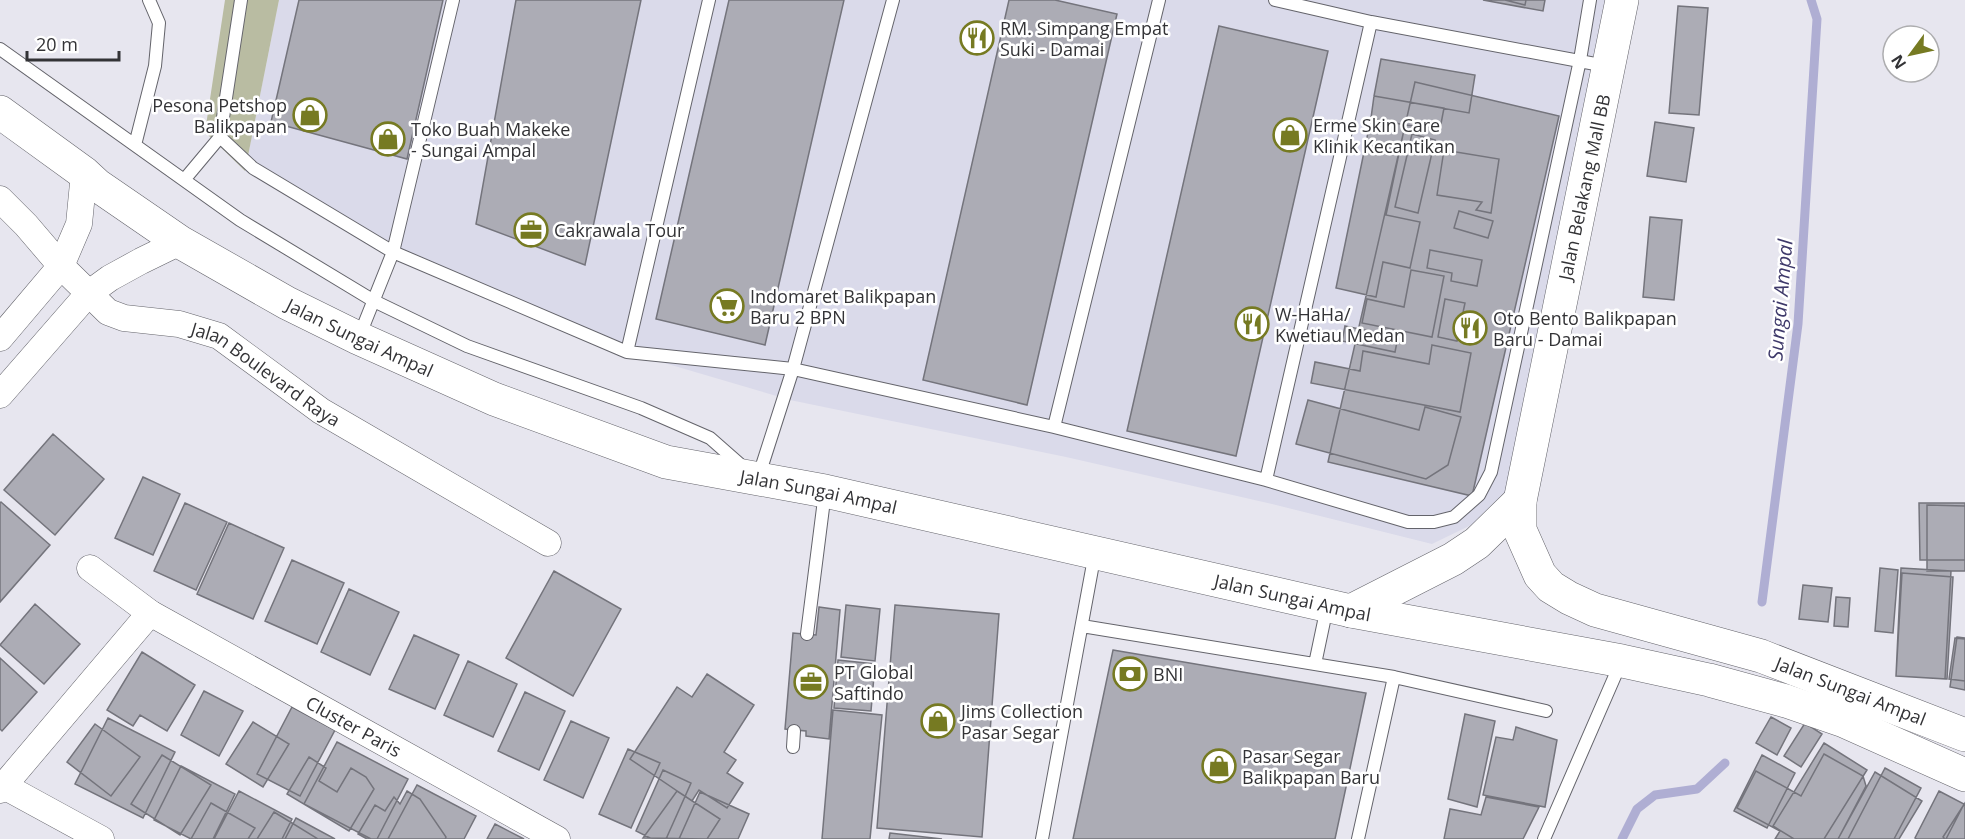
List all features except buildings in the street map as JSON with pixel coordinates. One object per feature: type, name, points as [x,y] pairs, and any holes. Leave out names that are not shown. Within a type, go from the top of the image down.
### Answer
[{"type":"main road","name":"Jalan Belakang Mall BB","points":[[1528,550],[1520,530],[1520,501],[1581,193],[1595,64],[1622,0]]},
{"type":"main road","name":"Jalan Sungai Ampal","points":[[0,112],[98,185],[180,242],[287,303],[358,338],[494,399],[666,462],[825,491],[1340,608],[1622,661],[1709,680],[1786,701],[1862,711],[1965,735]]},
{"type":"main road","points":[[1340,608],[1453,559],[1477,543],[1520,501]]},
{"type":"main road","name":"Jalan Sungai Ampal","points":[[1528,550],[1540,575],[1551,587],[1569,598],[1595,610],[1734,649],[1862,711],[1965,775]]},
{"type":"street","points":[[0,338],[53,276],[80,224],[84,173]]},
{"type":"street","name":"Jalan Boulevard Raya","points":[[0,199],[27,225],[53,276],[88,294],[108,312],[124,318],[179,324],[219,336],[321,411],[548,543]]},
{"type":"street","points":[[1,393],[88,294],[110,278],[180,242]]},
{"type":"street","name":"Cluster Paris","points":[[90,567],[150,613],[557,839]]},
{"type":"street","points":[[101,839],[2,788],[150,613]]},
{"type":"lane","points":[[135,145],[155,66],[159,23],[149,0]]},
{"type":"lane","points":[[184,180],[219,137],[241,0]]},
{"type":"lane","points":[[358,338],[393,252],[453,0]]},
{"type":"lane","points":[[627,352],[709,0]]},
{"type":"lane","points":[[0,50],[240,220],[374,300],[467,346],[641,408],[710,438],[758,479],[793,369],[892,0]]},
{"type":"lane","points":[[1054,427],[1159,0]]},
{"type":"lane","points":[[1275,0],[1371,22],[1595,64]]},
{"type":"lane","points":[[219,137],[253,168],[393,252],[627,352],[793,369],[1054,427],[1266,480],[1408,522],[1434,522],[1454,517],[1479,495],[1491,472],[1595,64],[1590,0]]},
{"type":"lane","points":[[1266,480],[1371,22]]},
{"type":"lane","points":[[807,634],[825,491]]},
{"type":"lane","points":[[1042,839],[1095,552]]},
{"type":"lane","points":[[1315,664],[1340,608]]},
{"type":"lane","points":[[1082,627],[1394,677],[1546,711]]},
{"type":"lane","points":[[1544,839],[1622,661]]},
{"type":"lane","points":[[1358,839],[1394,677]]},
{"type":"lane","points":[[793,747],[795,730]]},
{"type":"shaded area","points":[[279,0],[1612,0],[1502,510],[1432,544],[1272,504],[1066,457],[790,400],[627,352],[393,252],[245,171]]},
{"type":"green space","points":[[225,0],[279,0],[245,171],[205,132]]},
{"type":"waterway","name":"Sungai Ampal","points":[[1762,602],[1798,324],[1817,19],[1811,0]]},
{"type":"waterway","name":"Sungai Ampal","points":[[1622,839],[1637,809],[1655,795],[1697,789],[1725,763]]},
{"type":"place","name":"RM. Simpang Empat Suki - Damai","points":[[977,38]]},
{"type":"place","name":"Pesona Petshop Balikpapan","points":[[310,115]]},
{"type":"place","name":"Erme Skin Care Klinik Kecantikan","points":[[1290,135]]},
{"type":"place","name":"Toko Buah Makeke - Sungai Ampal","points":[[388,139]]},
{"type":"place","name":"Cakrawala Tour","points":[[531,230]]},
{"type":"place","name":"Indomaret Balikpapan Baru 2 BPN","points":[[727,306]]},
{"type":"place","name":"W-HaHa/ Kwetiau Medan","points":[[1252,324]]},
{"type":"place","name":"Oto Bento Balikpapan Baru - Damai","points":[[1470,328]]},
{"type":"place","name":"BNI","points":[[1130,674]]},
{"type":"place","name":"PT Global Saftindo","points":[[811,682]]},
{"type":"place","name":"Jims Collection Pasar Segar","points":[[938,721]]},
{"type":"place","name":"Pasar Segar Balikpapan Baru","points":[[1219,766]]}]
